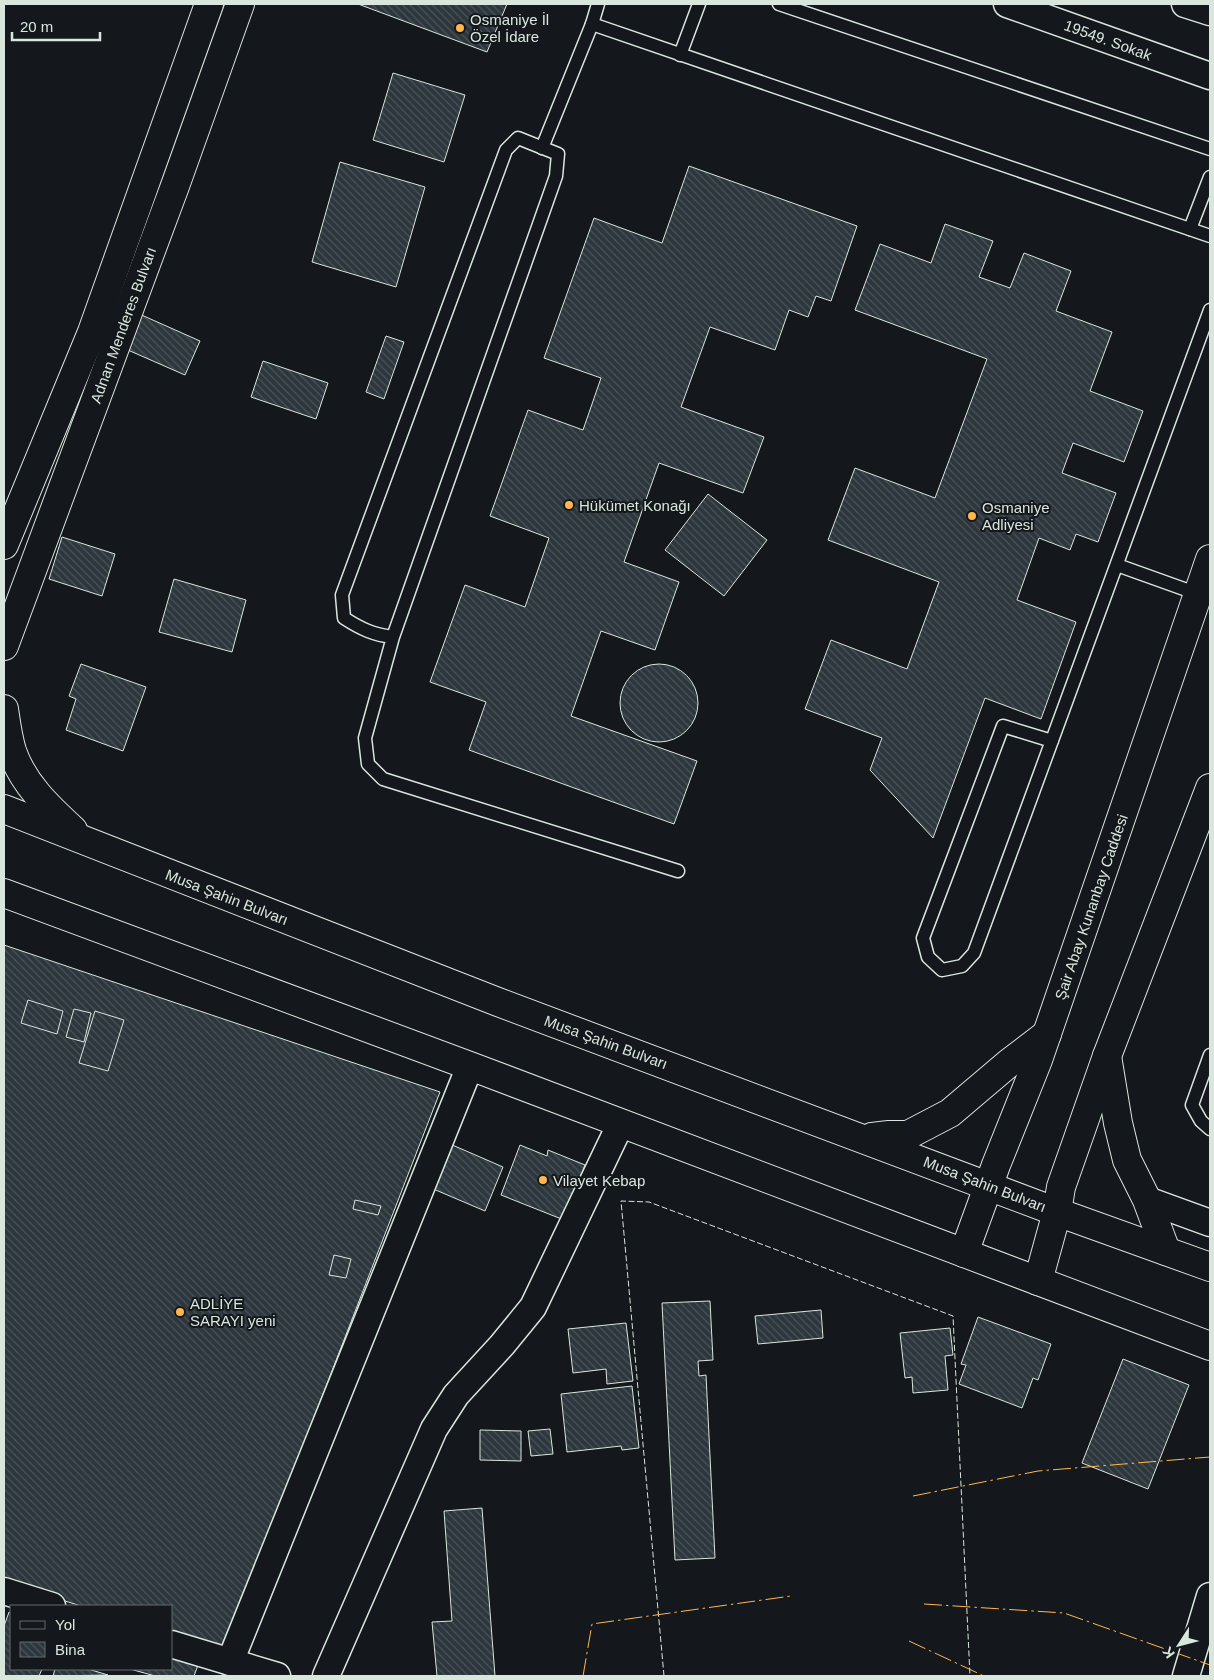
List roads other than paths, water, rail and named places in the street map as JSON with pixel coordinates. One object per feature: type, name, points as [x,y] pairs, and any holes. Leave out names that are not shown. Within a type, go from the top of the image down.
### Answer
[{"type":"main road","name":"Adnan Menderes Bulvarı","points":[[4,545],[92,332],[209,4]]},
{"type":"main road","name":"Adnan Menderes Bulvarı","points":[[4,646],[175,186],[240,4]]},
{"type":"main road","name":"Şair Abay Kunanbay Caddesi","points":[[964,1253],[1047,1034],[1210,559]]},
{"type":"main road","points":[[4,709],[12,752],[26,779],[46,804],[85,842]]},
{"type":"main road","points":[[1038,1281],[1057,1212],[1061,1187],[1107,1056],[1210,788]]},
{"type":"main road","name":"Musa Şahin Bulvarı","points":[[4,809],[489,998],[865,1138],[1057,1212],[1210,1267]]},
{"type":"main road","points":[[4,893],[470,1066],[1210,1346]]},
{"type":"main road","points":[[865,1138],[908,1135],[950,1113],[1047,1034]]},
{"type":"main road","points":[[1107,1056],[1118,1122],[1127,1160],[1148,1200],[1166,1251]]},
{"type":"street","name":"19549. Sokak","points":[[1007,4],[1210,76]]},
{"type":"street","points":[[1185,4],[1210,12]]},
{"type":"street","points":[[230,1662],[470,1066]]},
{"type":"street","points":[[326,1676],[434,1429],[456,1395],[502,1345],[533,1307],[621,1123]]},
{"type":"street","points":[[1148,1200],[1210,1223]]},
{"type":"street","points":[[4,1591],[49,1605]]},
{"type":"street","points":[[1186,1676],[1210,1596]]},
{"type":"street","points":[[172,1644],[277,1676]]},
{"type":"lane","points":[[542,148],[592,24],[598,4]]},
{"type":"lane","points":[[680,55],[699,4]]},
{"type":"lane","points":[[779,4],[1210,149]]},
{"type":"lane","points":[[592,24],[1210,236]]},
{"type":"lane","points":[[393,637],[379,636],[363,630],[344,618],[342,595],[506,150],[518,138],[558,154],[556,176],[393,637],[365,738],[368,764],[383,779],[678,871]]},
{"type":"lane","points":[[1190,229],[1210,177]]},
{"type":"lane","points":[[1052,741],[1003,726],[923,938],[928,957],[942,970],[962,966],[974,953],[1117,565],[1210,310]]},
{"type":"lane","points":[[1117,565],[1198,594]]},
{"type":"lane","points":[[1210,1055],[1192,1105],[1201,1121],[1210,1129]]},
{"type":"place","name":"Osmaniye İl Özel İdare","points":[[460,28]]},
{"type":"place","name":"Hükümet Konağı","points":[[569,505]]},
{"type":"place","name":"Osmaniye Adliyesi","points":[[972,516]]},
{"type":"place","name":"Vilayet Kebap","points":[[543,1180]]},
{"type":"place","name":"ADLİYE SARAYI yeni","points":[[180,1312]]}]
